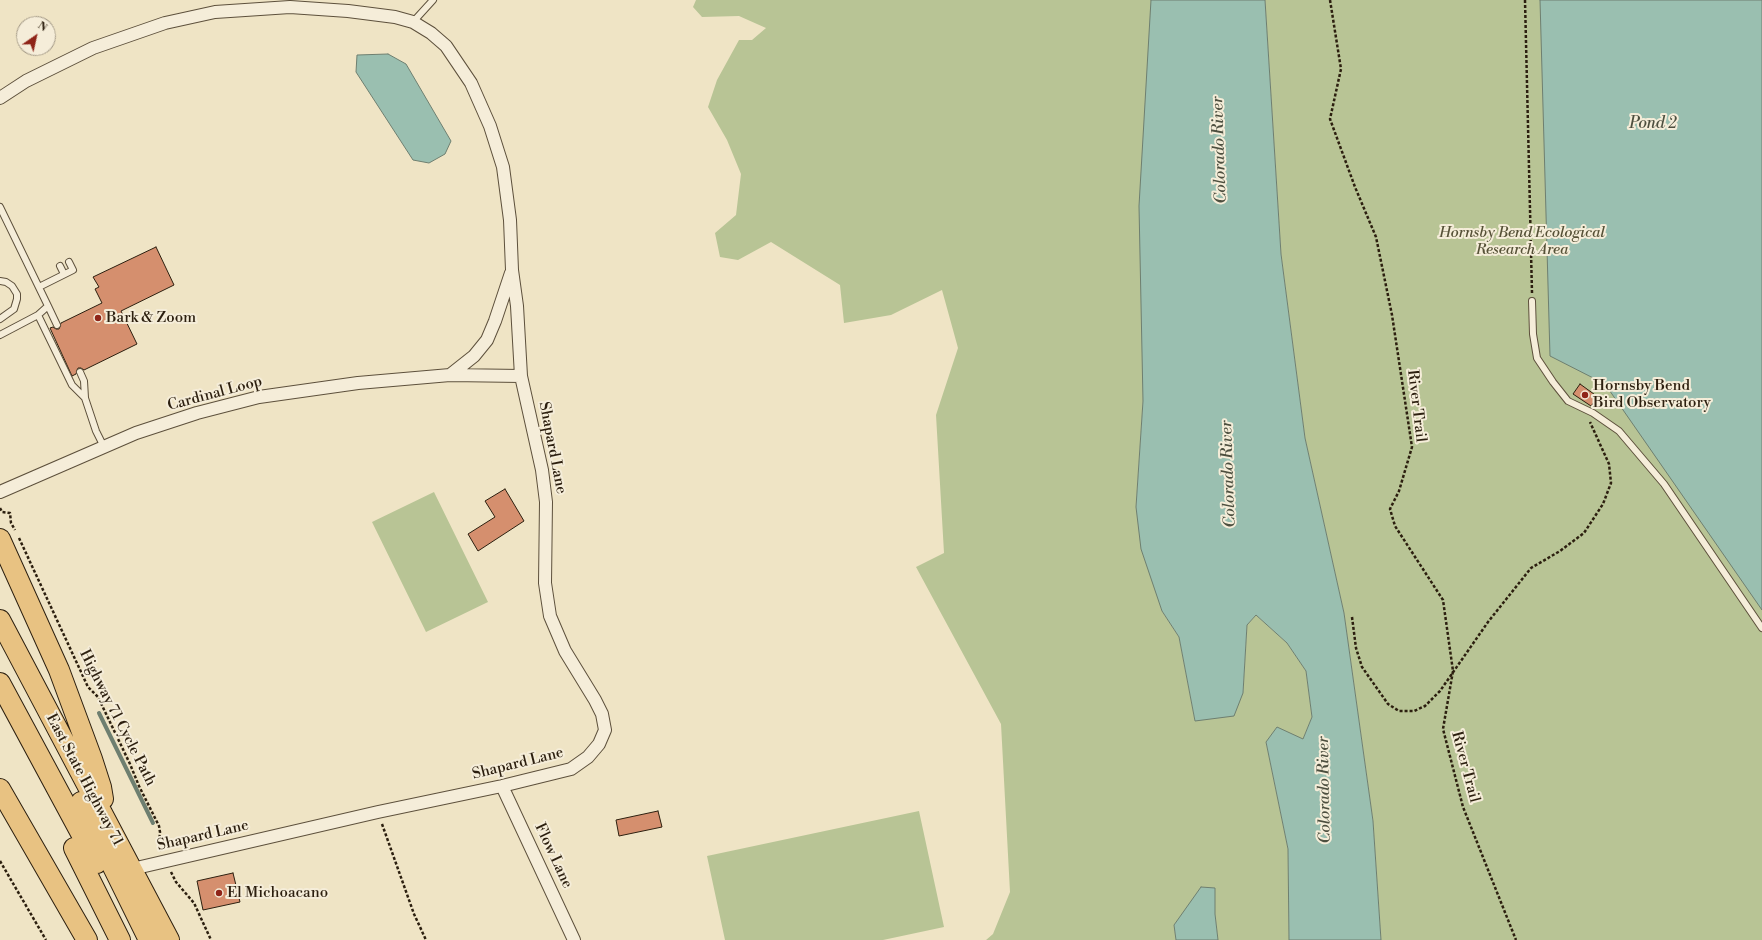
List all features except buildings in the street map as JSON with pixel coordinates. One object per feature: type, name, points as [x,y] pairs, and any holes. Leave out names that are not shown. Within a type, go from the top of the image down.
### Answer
[{"type":"highway","points":[[0,539],[60,670],[101,787],[105,818]]},
{"type":"highway","name":"East State Highway 71","points":[[0,620],[169,940]]},
{"type":"highway","points":[[0,650],[90,820],[149,940]]},
{"type":"highway","points":[[0,683],[106,880],[135,940]]},
{"type":"highway","points":[[0,711],[52,804],[120,940]]},
{"type":"highway","points":[[0,790],[87,940]]},
{"type":"street","points":[[0,98],[26,80],[93,48],[164,23],[215,12],[290,8],[348,11],[396,17],[413,22],[431,33],[446,46],[471,83],[490,126],[503,167],[510,220],[512,270],[518,306],[522,376]]},
{"type":"street","points":[[450,374],[474,356],[487,340],[512,270]]},
{"type":"street","name":"Cardinal Loop","points":[[0,492],[136,433],[197,413],[259,397],[358,383],[450,374],[522,376]]},
{"type":"street","name":"Shapard Lane","points":[[132,869],[572,769],[588,757],[599,744],[605,730],[602,714],[565,651],[550,616],[545,583],[546,502],[542,470],[522,376]]},
{"type":"street","name":"Flow Lane","points":[[502,786],[574,940]]},
{"type":"lane","points":[[413,22],[433,0]]},
{"type":"lane","points":[[0,207],[57,325]]},
{"type":"lane","points":[[39,287],[73,270],[69,262]]},
{"type":"lane","points":[[60,266],[64,274]]},
{"type":"lane","points":[[0,277],[15,290],[17,294],[14,309],[0,319]]},
{"type":"lane","points":[[1532,301],[1533,334],[1537,358],[1568,401],[1594,413],[1619,431],[1664,484],[1762,628]]},
{"type":"lane","points":[[0,335],[38,316],[48,306]]},
{"type":"lane","points":[[38,316],[72,385],[85,398]]},
{"type":"lane","points":[[80,372],[84,381],[85,398],[96,430],[104,447]]},
{"type":"path","name":"River Trail","points":[[1330,0],[1341,69],[1330,118],[1355,187],[1376,237],[1392,315],[1412,447],[1399,491],[1390,509],[1395,526],[1443,600],[1453,671],[1443,729],[1463,807],[1516,940]]},
{"type":"path","points":[[1525,0],[1532,301]]},
{"type":"path","points":[[1352,617],[1356,648],[1362,667],[1388,704],[1399,711],[1414,711],[1425,706],[1440,691],[1453,671],[1475,643],[1488,622],[1531,568],[1560,551],[1584,533],[1603,504],[1611,482],[1609,464],[1590,422],[1594,413]]},
{"type":"path","name":"Highway 71 Cycle Path","points":[[0,508],[2,512],[10,513],[12,523],[88,687],[98,697],[139,786],[151,807],[159,826],[159,844],[165,862],[176,882],[194,903],[210,940]]},
{"type":"path","points":[[378,812],[414,914],[426,940]]},
{"type":"path","points":[[0,861],[46,940]]},
{"type":"green space","points":[[696,0],[1151,0],[1143,401],[1136,507],[1162,611],[1179,637],[1195,721],[1243,693],[1247,625],[1256,615],[1287,643],[1306,671],[1312,717],[1303,739],[1266,742],[1288,849],[1289,940],[1218,940],[1215,914],[1215,888],[1174,925],[1176,940],[986,940],[993,934],[1010,892],[1001,724],[916,567],[944,553],[936,415],[958,348],[942,290],[891,315],[844,323],[840,285],[771,242],[738,260],[720,257],[715,233],[736,215],[741,174],[727,140],[708,107],[717,80],[739,40],[752,40],[766,28],[739,16],[702,17],[693,7]]},
{"type":"green space","name":"Hornsby Bend Ecological Research Area","points":[[1265,0],[1762,0],[1762,940],[1381,940],[1373,821],[1344,613],[1305,438],[1281,254]]},
{"type":"green space","points":[[434,492],[488,602],[426,632],[372,522]]},
{"type":"green space","points":[[919,811],[944,927],[883,940],[725,940],[707,856]]},
{"type":"water","name":"Colorado River","points":[[1151,0],[1265,0],[1281,254],[1305,438],[1344,613],[1373,821],[1381,940],[1289,940],[1288,849],[1266,742],[1277,727],[1303,739],[1312,717],[1306,671],[1287,643],[1256,615],[1247,625],[1243,693],[1234,716],[1195,721],[1179,637],[1162,611],[1141,549],[1136,507],[1143,401],[1139,206]]},
{"type":"water","name":"Pond 2","points":[[1540,0],[1762,0],[1762,610],[1605,384],[1550,356]]},
{"type":"water","points":[[388,54],[406,64],[451,141],[445,154],[429,163],[413,160],[356,72],[357,55]]},
{"type":"water","points":[[1201,887],[1215,888],[1215,914],[1218,940],[1176,940],[1174,925]]},
{"type":"waterway","points":[[99,713],[153,823]]},
{"type":"place","name":"Bark & Zoom","points":[[98,318]]},
{"type":"place","name":"Hornsby Bend Bird Observatory","points":[[1585,395]]},
{"type":"place","name":"El Michoacano","points":[[219,893]]}]
